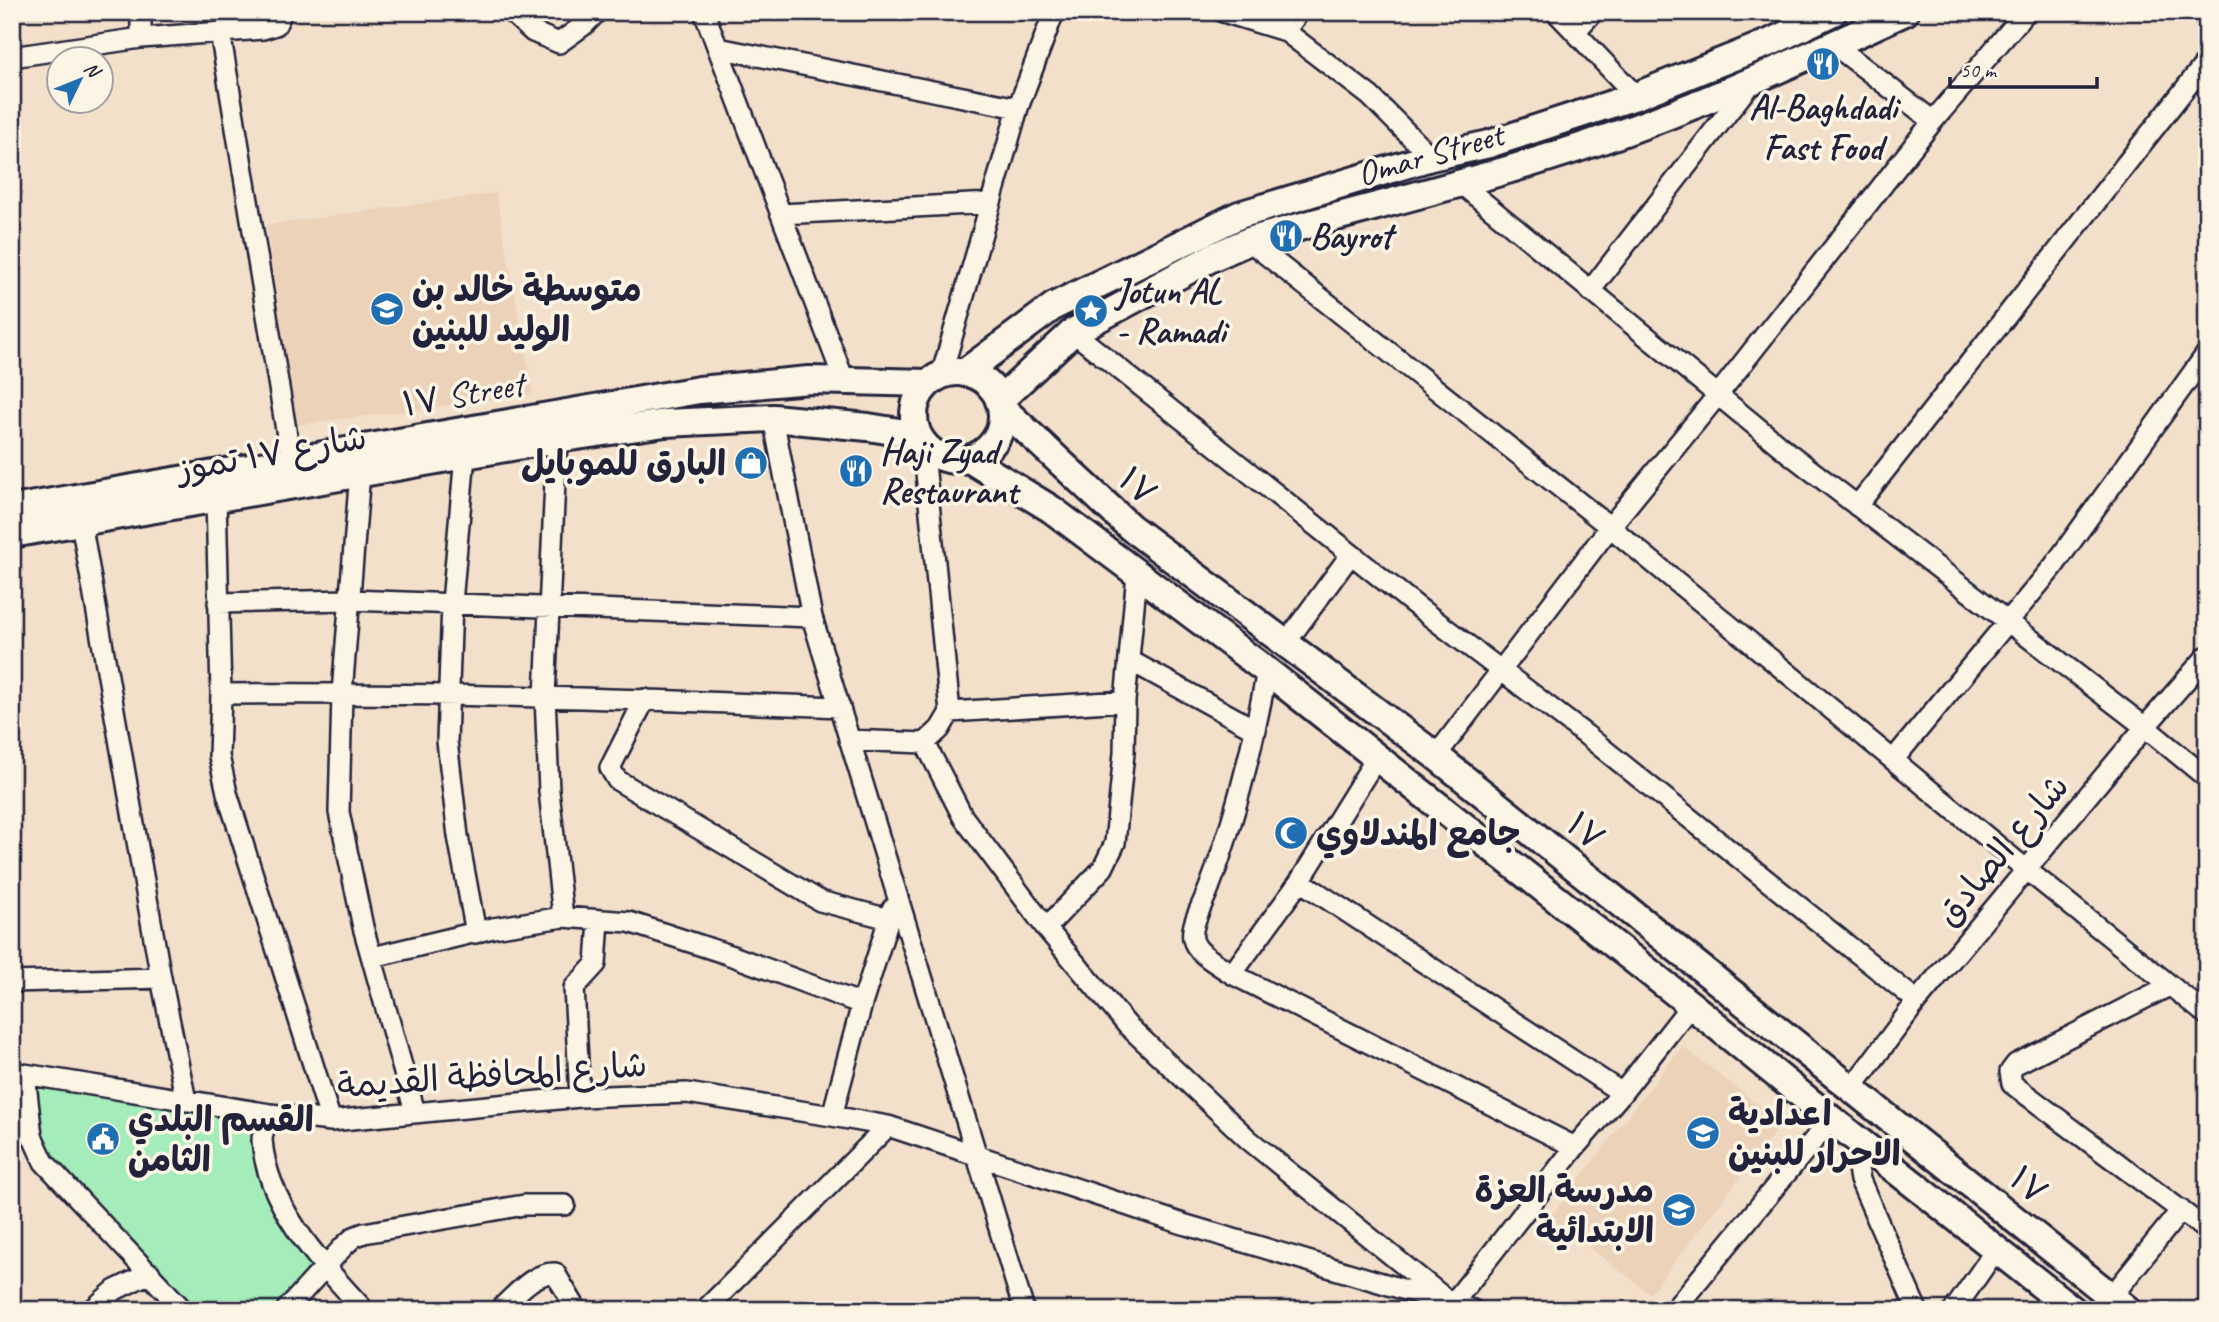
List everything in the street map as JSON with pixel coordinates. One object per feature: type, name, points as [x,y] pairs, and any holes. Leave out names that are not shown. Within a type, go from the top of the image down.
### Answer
[{"type":"main road","name":"Omar Street","points":[[945,377],[1054,306],[1239,215],[1432,157],[1489,144],[1636,96],[1773,41],[1833,12]]},
{"type":"main road","name":"Omar Street","points":[[1000,404],[1073,332],[1248,241],[1460,183],[1645,124],[1753,80],[1905,12]]},
{"type":"main road","name":"١٧ Street","points":[[12,509],[699,390],[775,382],[945,377]]},
{"type":"main road","points":[[945,377],[979,378],[991,388],[1000,404],[1001,421],[998,434],[981,454],[969,459],[943,458],[932,452],[921,439],[914,413],[922,391],[945,377]]},
{"type":"main road","name":"١٧","points":[[1000,404],[1130,527],[1436,756],[2120,1303]]},
{"type":"main road","name":"شارع ١٧ تموز","points":[[12,534],[557,439],[665,423],[773,418],[868,426],[921,439]]},
{"type":"main road","name":"١٧","points":[[969,459],[1051,509],[1267,671],[1691,1004],[1831,1119],[2073,1310]]},
{"type":"street","points":[[141,12],[141,38]]},
{"type":"street","points":[[12,57],[141,38],[263,29],[276,25],[282,12]]},
{"type":"street","points":[[511,12],[533,32],[559,43],[584,26],[597,12]]},
{"type":"street","points":[[705,12],[844,380]]},
{"type":"street","points":[[945,377],[990,203],[1018,108],[1054,12]]},
{"type":"street","points":[[1223,12],[1285,31],[1370,96],[1432,157]]},
{"type":"street","points":[[1285,31],[1299,12]]},
{"type":"street","points":[[1556,12],[1636,96]]},
{"type":"street","points":[[1576,31],[1593,12]]},
{"type":"street","points":[[1436,756],[1610,527],[1717,396],[1933,121],[2026,12]]},
{"type":"street","points":[[2201,12],[2207,17]]},
{"type":"street","points":[[220,32],[291,460]]},
{"type":"street","points":[[1833,44],[1933,121]]},
{"type":"street","points":[[718,48],[1018,108]]},
{"type":"street","points":[[1857,506],[2207,61]]},
{"type":"street","points":[[1590,291],[1753,80]]},
{"type":"street","points":[[1460,183],[1717,396],[2145,727],[2207,778]]},
{"type":"street","points":[[781,214],[990,203]]},
{"type":"street","points":[[1248,241],[1610,527],[2207,1015]]},
{"type":"street","points":[[1073,332],[1351,554],[1586,735],[1917,1001]]},
{"type":"street","points":[[1894,759],[2053,567],[2207,353]]},
{"type":"street","points":[[773,418],[812,617],[1024,1310]]},
{"type":"street","points":[[557,439],[545,696],[550,791],[563,917]]},
{"type":"street","points":[[849,740],[925,743],[940,729],[950,712],[921,439]]},
{"type":"street","points":[[465,455],[452,603],[447,741],[458,836],[476,933]]},
{"type":"street","points":[[360,473],[342,692],[339,812],[363,927],[415,1112]]},
{"type":"street","points":[[216,498],[221,694],[219,756],[227,793],[331,1121]]},
{"type":"street","points":[[81,522],[161,978],[186,1101]]},
{"type":"street","points":[[1285,644],[1351,554]]},
{"type":"street","points":[[1046,928],[1102,869],[1115,843],[1137,574]]},
{"type":"street","points":[[218,603],[350,600],[812,617]]},
{"type":"street","name":"شارع الصادق","points":[[1852,1088],[1917,1001],[2207,656]]},
{"type":"street","points":[[1129,660],[1256,730]]},
{"type":"street","points":[[1267,671],[1256,730],[1237,803],[1193,931],[1193,941],[1201,951],[1232,974],[1575,1146]]},
{"type":"street","points":[[221,694],[342,692],[545,696],[840,707]]},
{"type":"street","points":[[645,699],[610,768],[617,780],[820,901],[889,919]]},
{"type":"street","points":[[950,712],[1125,701]]},
{"type":"street","points":[[925,743],[963,817],[1046,928],[1127,1025],[1249,1140],[1451,1302],[1473,1310]]},
{"type":"street","points":[[1232,974],[1300,881],[1377,757]]},
{"type":"street","points":[[1300,881],[1622,1093]]},
{"type":"street","points":[[832,1116],[862,1004],[896,894]]},
{"type":"street","points":[[373,957],[476,933],[563,917],[629,922],[727,954],[862,1004]]},
{"type":"street","points":[[580,1097],[575,988],[596,964],[599,920]]},
{"type":"street","points":[[12,982],[161,978]]},
{"type":"street","points":[[2169,986],[2015,1064],[2010,1072],[2012,1084],[2207,1230]]},
{"type":"street","points":[[1451,1302],[1691,1004]]},
{"type":"street","points":[[19,1073],[32,1136],[44,1162],[183,1310]]},
{"type":"street","name":"شارع المحافظة القديمة","points":[[19,1073],[270,1114],[331,1121],[580,1097],[687,1093],[832,1116],[888,1126],[1183,1224],[1451,1302]]},
{"type":"street","points":[[270,1114],[262,1137],[270,1180],[303,1241],[364,1310]]},
{"type":"street","points":[[1674,1310],[1831,1119]]},
{"type":"street","points":[[705,1310],[888,1126]]},
{"type":"street","points":[[1864,1144],[1858,1168],[1860,1180],[1917,1310]]},
{"type":"street","points":[[286,1310],[344,1246],[365,1233],[524,1205],[565,1205]]},
{"type":"street","points":[[2120,1303],[2181,1210]]},
{"type":"street","points":[[1954,1310],[1997,1248]]},
{"type":"street","points":[[499,1310],[533,1279],[545,1272],[555,1273],[577,1310]]},
{"type":"street","points":[[92,1310],[115,1290],[150,1273]]},
{"type":"shaded area","points":[[496,193],[533,394],[297,425],[266,225]]},
{"type":"shaded area","points":[[1682,1046],[1782,1123],[1650,1294],[1550,1217]]},
{"type":"green space","points":[[25,1074],[264,1113],[270,1180],[322,1264],[283,1310],[182,1310],[37,1149]]},
{"type":"place","name":"Al-Baghdadi Fast Food","points":[[1823,64]]},
{"type":"place","name":"Bayrot","points":[[1286,236]]},
{"type":"place","name":"متوسطة خالد بن الوليد للبنين","points":[[387,309]]},
{"type":"place","name":"Jotun AL - Ramadi","points":[[1091,311]]},
{"type":"place","name":"البارق للموبايل","points":[[751,463]]},
{"type":"place","name":"Haji Zyad Restaurant","points":[[856,471]]},
{"type":"place","name":"جامع المندلاوي","points":[[1291,833]]},
{"type":"place","name":"اعدادية الاحرار للبنين","points":[[1703,1133]]},
{"type":"place","name":"القسم البلدي الثامن","points":[[103,1139]]},
{"type":"place","name":"مدرسة العزة الابتدائية","points":[[1679,1210]]}]
